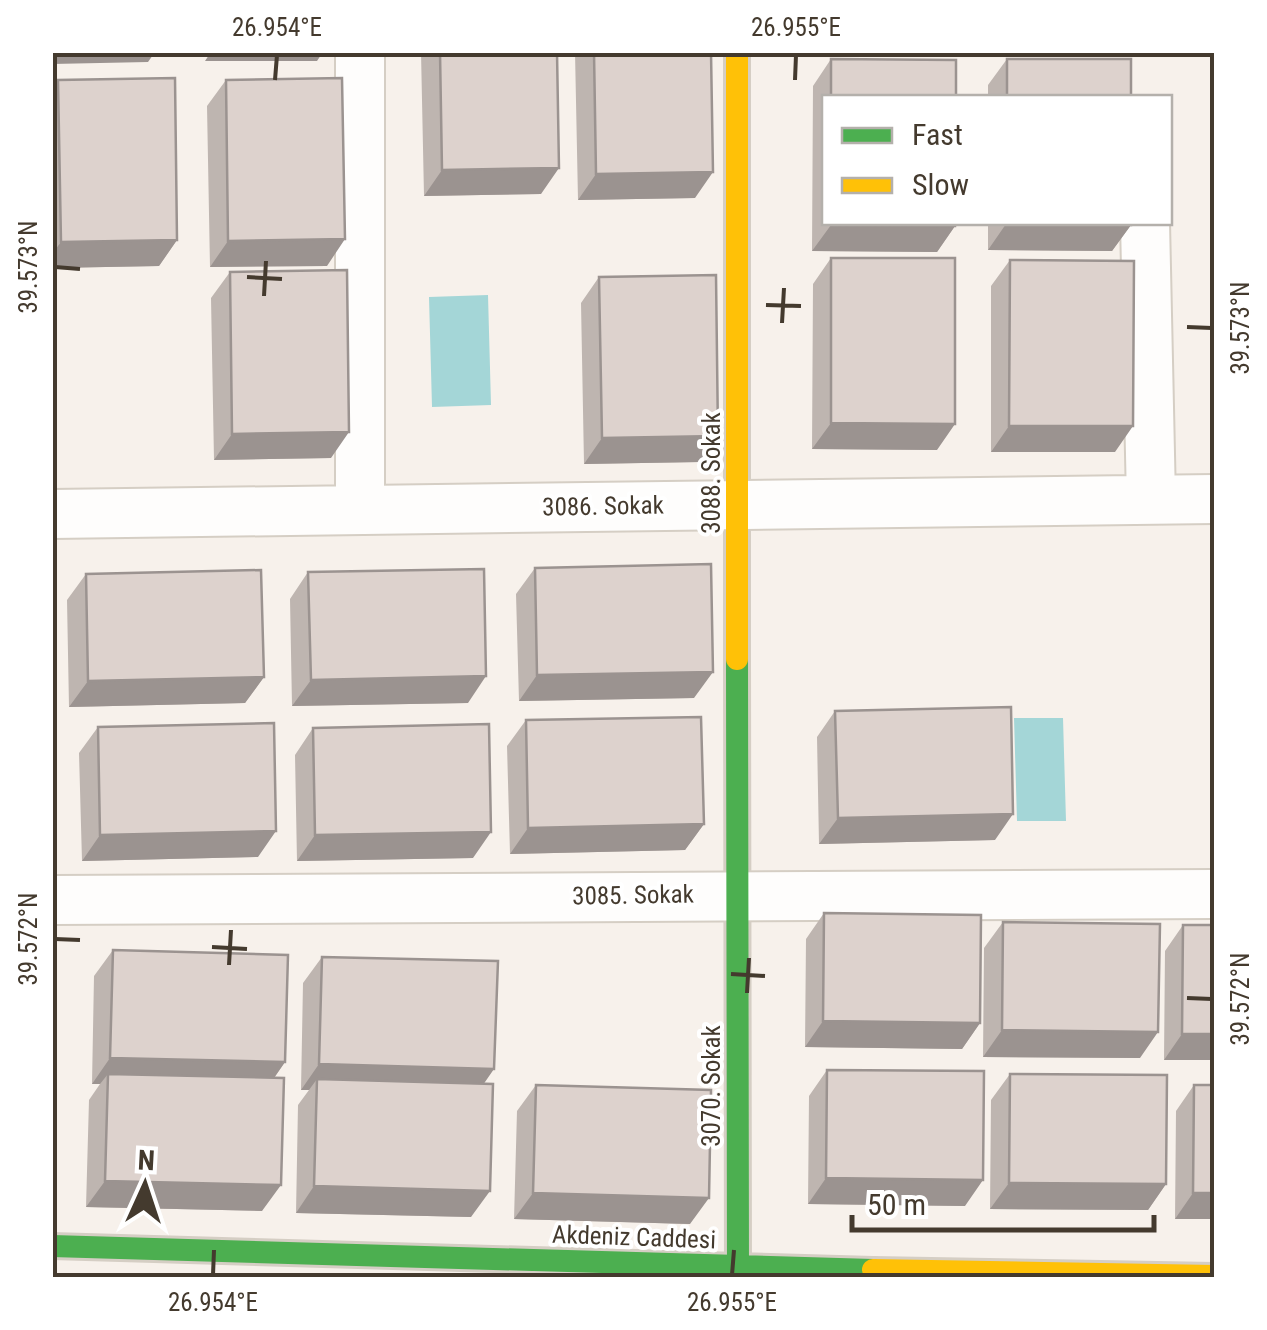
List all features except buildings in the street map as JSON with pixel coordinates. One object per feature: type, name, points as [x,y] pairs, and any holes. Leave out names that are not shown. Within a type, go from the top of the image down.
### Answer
[{"type":"street","points":[[360,52],[360,510]]},
{"type":"street","name":"3088. Sokak","points":[[737,52],[739,894]]},
{"type":"street","points":[[1145,225],[1151,500]]},
{"type":"street","name":"3086. Sokak","points":[[52,514],[1214,499]]},
{"type":"street","name":"3070. Sokak","points":[[738,1273],[739,894]]},
{"type":"street","name":"3085. Sokak","points":[[52,900],[1214,894]]},
{"type":"street","name":"Akdeniz Caddesi","points":[[52,1246],[738,1273],[1214,1276]]},
{"type":"water","points":[[488,295],[491,405],[432,407],[429,297]]},
{"type":"water","points":[[1014,718],[1063,718],[1066,821],[1017,821]]},
{"type":"traffic: fast","points":[[737,659],[738,1278]]},
{"type":"traffic: fast","points":[[52,1246],[873,1270]]},
{"type":"traffic: slow","points":[[737,52],[737,659]]},
{"type":"traffic: slow","points":[[873,1270],[1214,1276]]}]
